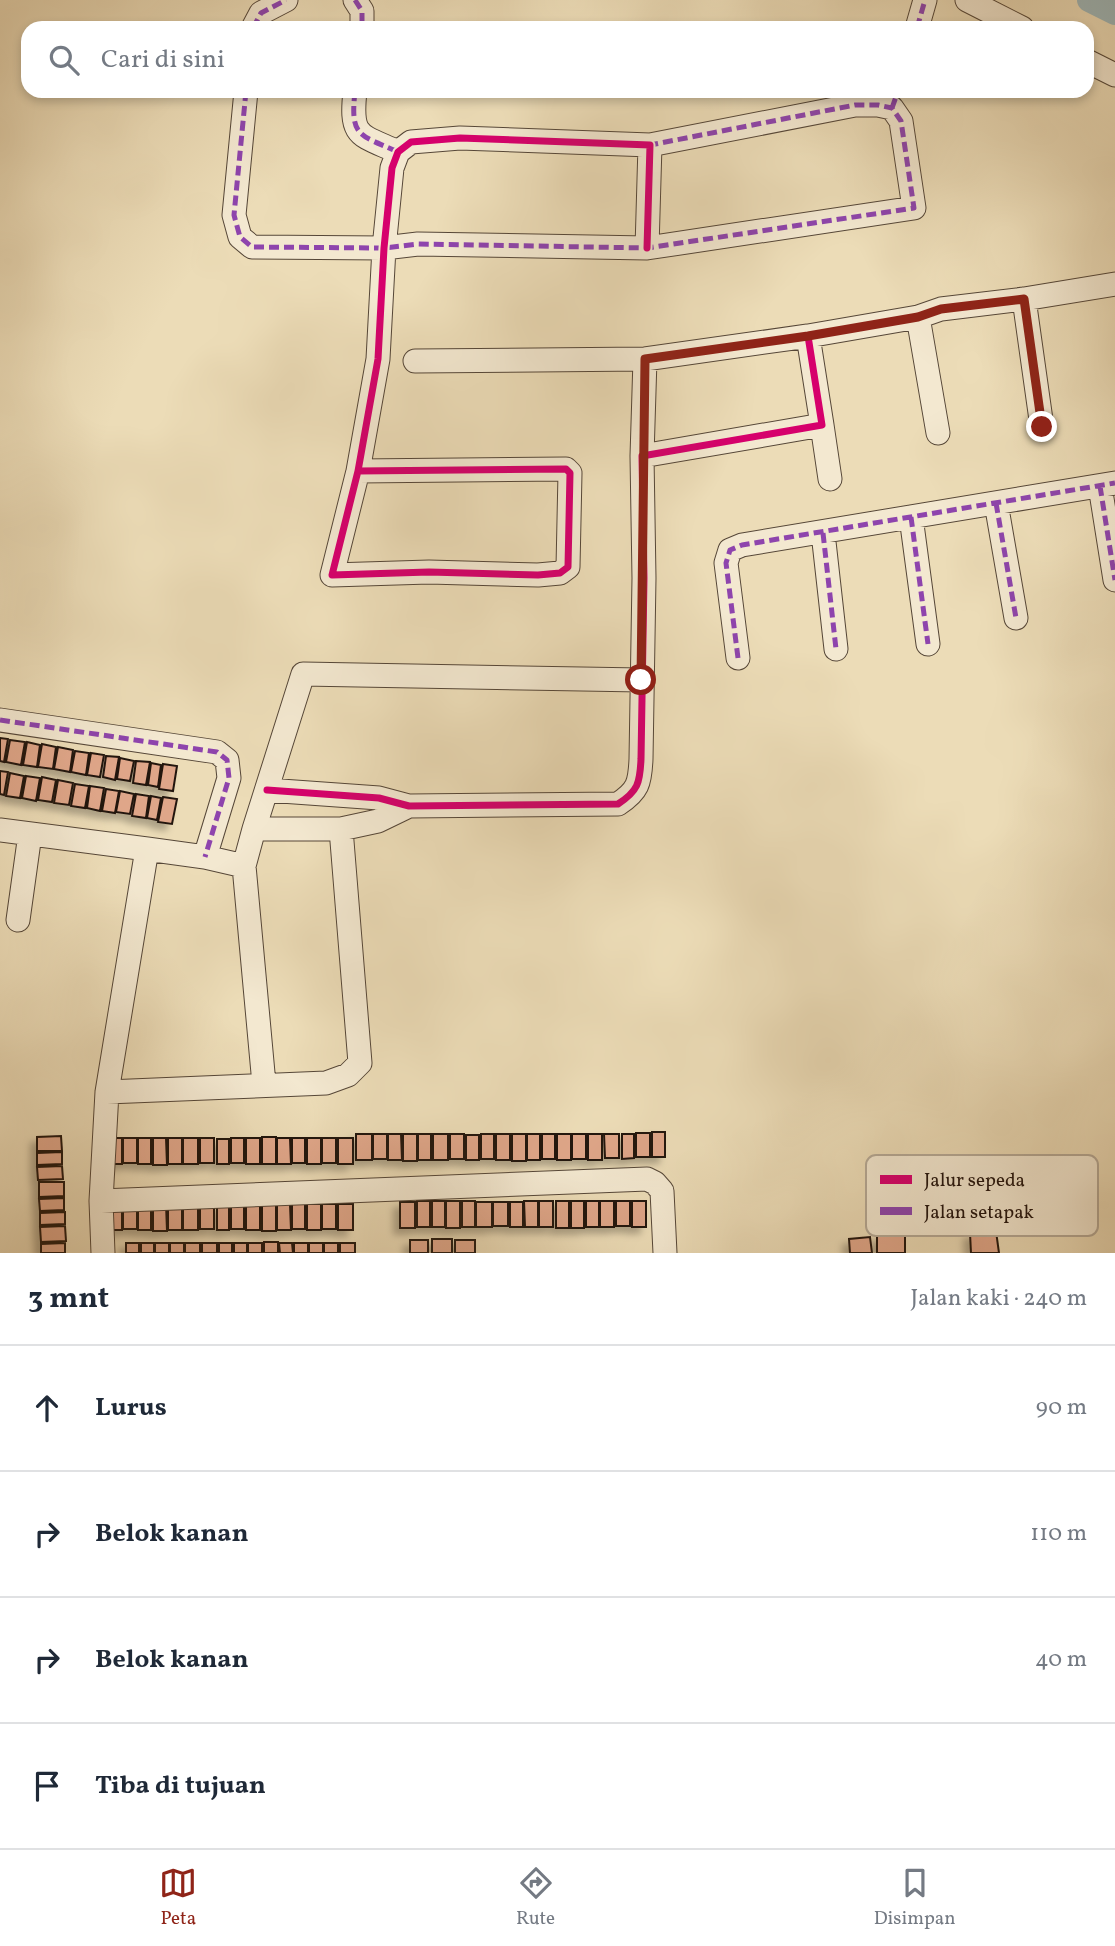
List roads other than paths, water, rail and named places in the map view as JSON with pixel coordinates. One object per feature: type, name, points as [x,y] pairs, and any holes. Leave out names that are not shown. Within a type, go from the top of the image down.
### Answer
[{"type":"street","points":[[257,21],[261,13],[286,0]]},
{"type":"street","points":[[355,0],[362,11],[362,21]]},
{"type":"street","points":[[918,21],[925,0]]},
{"type":"street","points":[[967,0],[1008,21]]},
{"type":"street","points":[[1094,64],[1115,75]]},
{"type":"street","points":[[245,98],[234,215],[237,231],[246,244],[268,248],[384,248],[418,244],[647,248],[914,208],[901,121],[895,99],[650,145],[460,138],[411,142],[398,152],[392,168],[384,248],[378,359],[358,471],[332,575],[429,572],[538,575],[559,573],[568,567],[570,473],[566,469],[358,471]]},
{"type":"street","points":[[354,98],[353,115],[357,131],[366,138],[398,152]]},
{"type":"street","points":[[647,248],[650,145]]},
{"type":"street","points":[[415,360],[645,359],[808,336],[918,317],[941,309],[1115,284]]},
{"type":"street","points":[[1024,299],[1042,427]]},
{"type":"street","points":[[918,317],[937,433]]},
{"type":"street","points":[[808,336],[830,479]]},
{"type":"street","points":[[267,790],[379,798],[409,806],[618,804],[634,793],[640,773],[645,359]]},
{"type":"street","points":[[642,456],[822,425]]},
{"type":"street","points":[[737,658],[726,564],[730,550],[742,545],[1107,484],[1115,580]]},
{"type":"street","points":[[996,503],[1016,618]]},
{"type":"street","points":[[911,517],[928,643]]},
{"type":"street","points":[[823,533],[836,649]]},
{"type":"street","points":[[264,1084],[244,866],[303,674],[641,680]]},
{"type":"street","points":[[0,720],[217,752],[227,760],[229,778],[205,857]]},
{"type":"street","points":[[254,830],[341,829],[378,821],[409,806]]},
{"type":"street","points":[[107,1092],[326,1083],[348,1075],[360,1063],[341,829]]},
{"type":"street","points":[[0,830],[205,857],[244,866]]},
{"type":"street","points":[[18,920],[30,834]]},
{"type":"street","points":[[103,1253],[101,1201],[107,1092],[147,849]]},
{"type":"street","points":[[101,1201],[647,1180],[655,1183],[662,1191],[665,1253]]},
{"type":"waterway","points":[[1089,0],[1115,13]]}]
